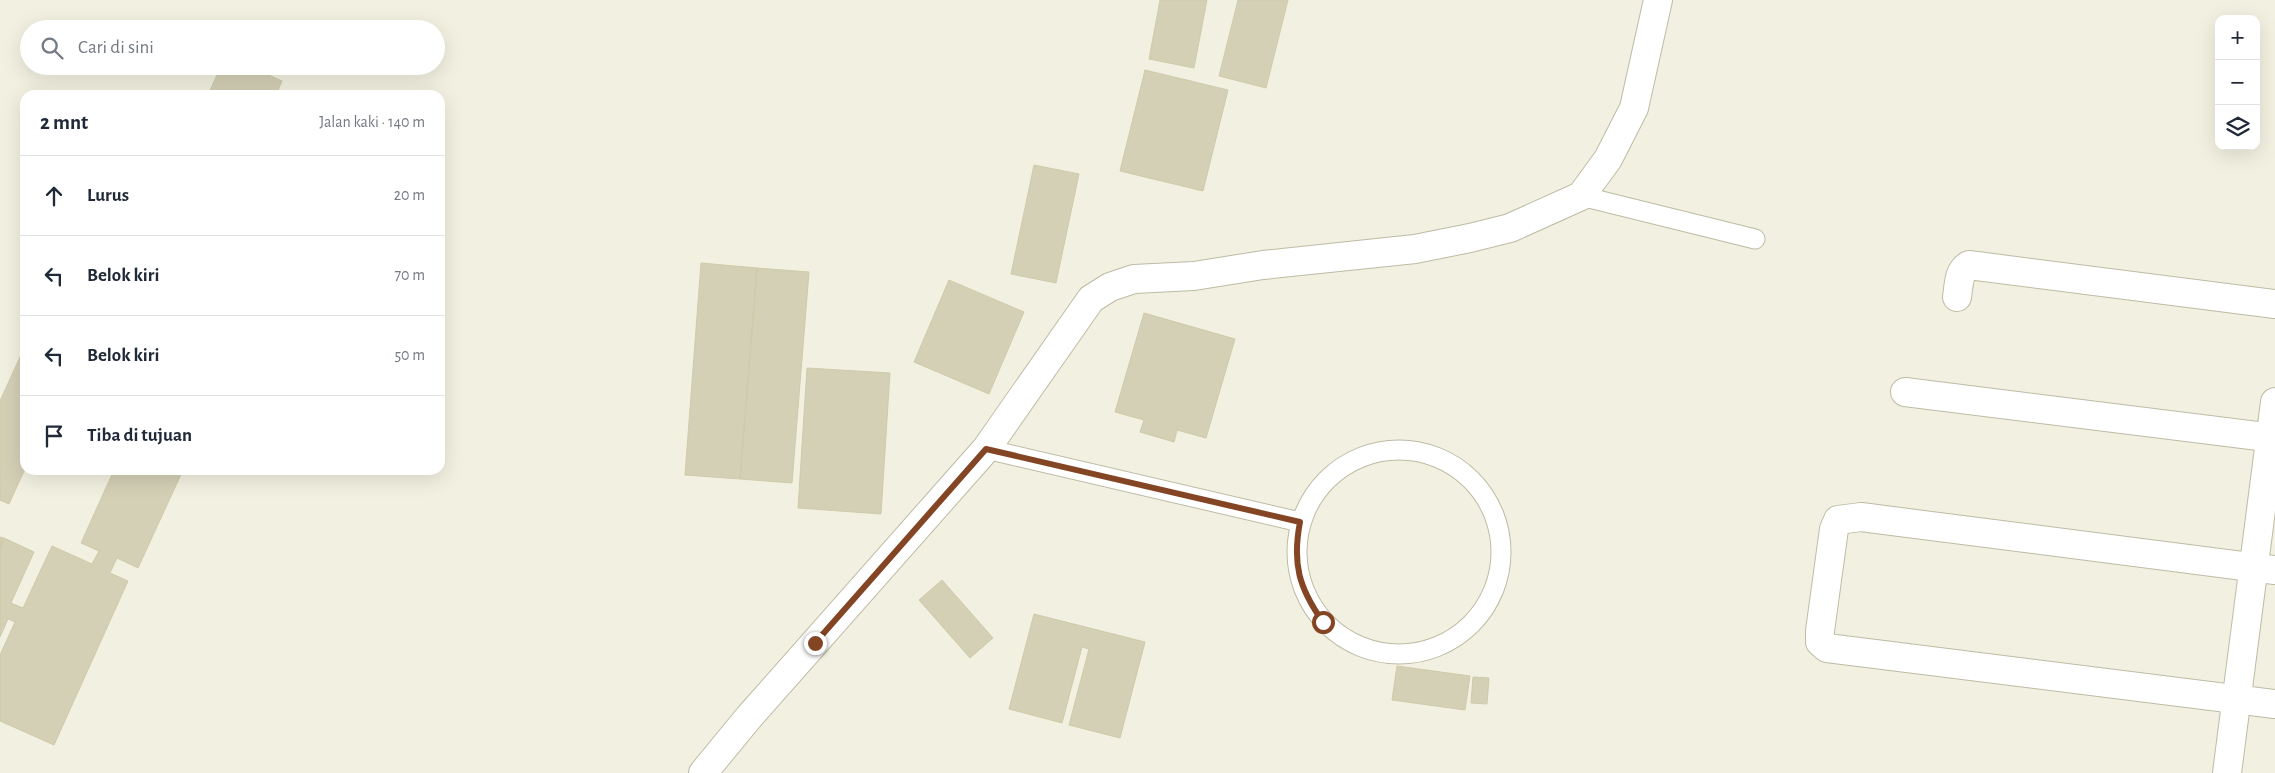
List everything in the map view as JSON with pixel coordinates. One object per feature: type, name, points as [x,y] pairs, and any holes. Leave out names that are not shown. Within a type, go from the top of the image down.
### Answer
[{"type":"street","points":[[703,773],[749,717],[986,449],[1091,299],[1110,287],[1134,279],[1194,276],[1263,265],[1415,249],[1510,228],[1581,196],[1608,159],[1634,108],[1658,0]]},
{"type":"street","points":[[1958,297],[1960,277],[1964,268],[1969,265],[2275,304]]},
{"type":"street","points":[[1905,392],[2273,438]]},
{"type":"street","points":[[2227,773],[2237,699],[2264,568],[2275,402]]},
{"type":"street","points":[[2264,568],[1861,517],[1847,518],[1838,520],[1834,529],[1820,642],[1827,648],[2275,704]]},
{"type":"lane","points":[[1581,196],[1755,239]]},
{"type":"lane","points":[[986,449],[1300,522]]},
{"type":"lane","points":[[1396,450],[1418,452],[1439,458],[1457,468],[1474,482],[1487,499],[1501,539],[1501,561],[1497,582],[1488,601],[1476,619],[1460,634],[1442,645],[1422,652],[1400,654],[1379,652],[1358,646],[1323,622],[1302,586],[1297,564],[1296,543],[1300,522],[1309,502],[1321,485],[1337,470],[1355,460],[1375,453],[1396,450]]},
{"type":"building","points":[[1160,0],[1207,0],[1194,68],[1149,59]]},
{"type":"building","points":[[1238,0],[1288,0],[1266,88],[1219,76]]},
{"type":"building","points":[[1145,70],[1228,90],[1203,191],[1120,171]]},
{"type":"building","points":[[217,75],[269,75],[282,81],[278,90],[210,90]]},
{"type":"building","points":[[1034,165],[1079,174],[1056,283],[1011,274]]},
{"type":"building","points":[[701,263],[757,268],[740,479],[685,475]]},
{"type":"building","points":[[757,268],[809,272],[792,483],[740,479]]},
{"type":"building","points":[[949,280],[1024,312],[989,394],[914,362]]},
{"type":"building","points":[[1144,313],[1235,339],[1206,438],[1177,430],[1174,442],[1140,432],[1144,420],[1115,412]]},
{"type":"building","points":[[20,357],[20,475],[22,475],[9,504],[0,500],[0,401]]},
{"type":"building","points":[[807,368],[890,373],[881,514],[798,508]]},
{"type":"building","points":[[112,475],[181,475],[138,568],[117,558],[110,573],[128,581],[54,745],[0,721],[0,655],[15,622],[8,619],[0,637],[0,548],[4,538],[34,552],[11,603],[23,608],[52,546],[92,564],[99,551],[81,543]]},
{"type":"building","points":[[0,537],[4,538],[0,548]]},
{"type":"building","points":[[942,580],[993,638],[970,658],[919,600]]},
{"type":"building","points":[[1034,614],[1145,642],[1120,738],[1069,725],[1089,649],[1082,647],[1062,723],[1009,709]]},
{"type":"building","points":[[1397,666],[1470,676],[1465,710],[1392,700]]},
{"type":"building","points":[[1473,677],[1489,678],[1487,704],[1471,703]]},
{"type":"route","points":[[815,643],[986,449],[1300,522],[1296,543],[1299,575],[1311,604],[1323,622]]}]
